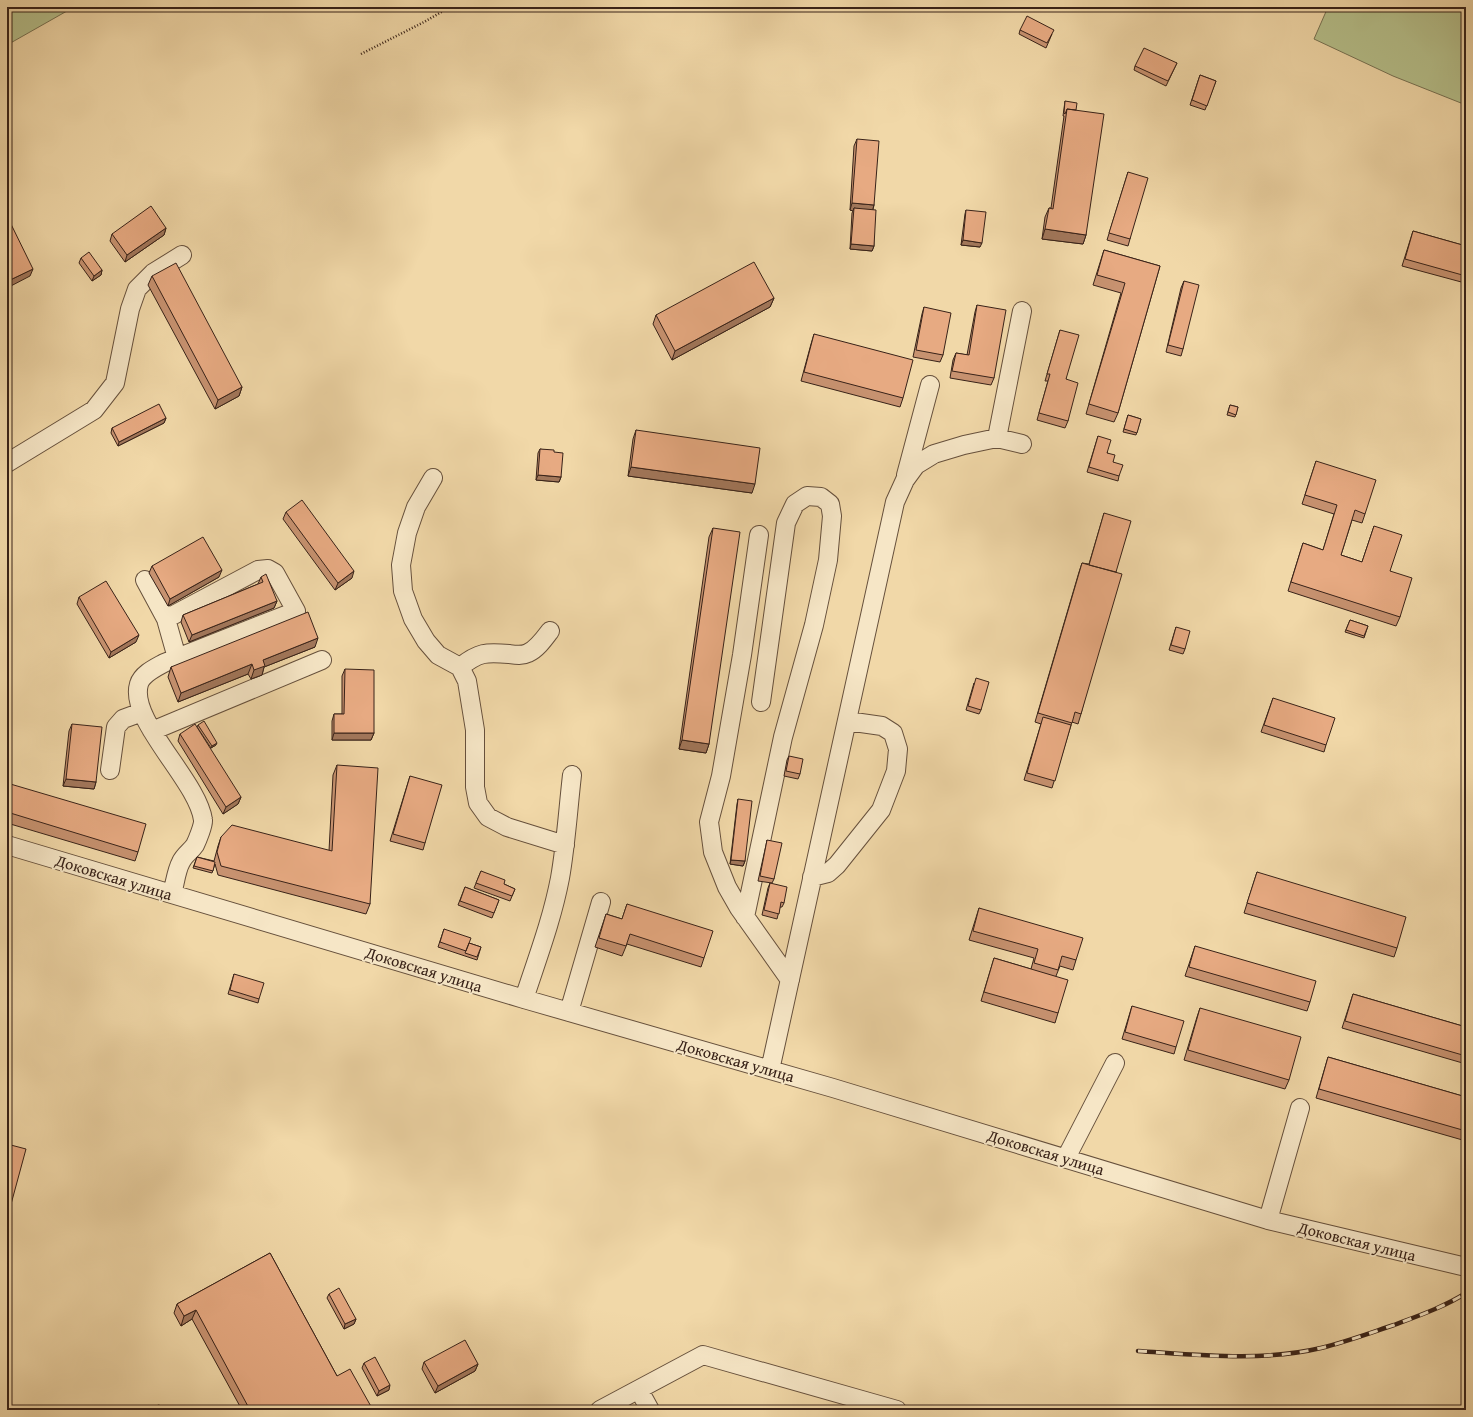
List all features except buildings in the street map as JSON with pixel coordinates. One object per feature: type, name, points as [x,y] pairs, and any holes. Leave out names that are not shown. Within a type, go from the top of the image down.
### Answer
[{"type":"street","points":[[7,463],[94,410],[115,383],[130,309],[137,289],[154,273],[182,255]]},
{"type":"street","points":[[997,438],[1022,311]]},
{"type":"street","points":[[770,1070],[895,502],[905,480],[930,385]]},
{"type":"street","points":[[905,480],[916,465],[934,454],[964,445],[997,438],[1022,444]]},
{"type":"street","points":[[433,478],[416,507],[408,533],[401,564],[403,591],[413,619],[426,641],[438,655],[460,667],[467,681],[475,730],[475,787],[478,803],[488,817],[506,827],[565,845]]},
{"type":"street","points":[[745,917],[783,737],[814,625],[828,560],[832,516],[830,504],[821,497],[807,496],[795,504],[786,523],[760,702]]},
{"type":"street","points":[[759,535],[721,776],[709,822],[713,852],[727,887],[745,917],[790,980]]},
{"type":"street","points":[[166,619],[258,570],[268,569],[275,573],[296,611],[177,658],[148,672],[139,684],[138,697],[142,712],[152,731],[199,803],[204,822],[195,845],[181,861],[172,894]]},
{"type":"street","points":[[145,580],[166,619],[177,658]]},
{"type":"street","points":[[460,667],[470,659],[483,653],[518,655],[528,653],[539,644],[550,631]]},
{"type":"street","points":[[152,731],[322,660]]},
{"type":"street","points":[[110,770],[116,727],[123,719],[142,712]]},
{"type":"street","points":[[812,877],[828,873],[842,859],[881,810],[896,771],[898,749],[893,733],[882,726],[847,721]]},
{"type":"street","points":[[524,999],[551,915],[559,879],[565,845],[572,775]]},
{"type":"street","name":"Доковская улица","points":[[7,845],[1066,1158],[1268,1220],[1466,1268]]},
{"type":"street","points":[[569,1012],[601,902]]},
{"type":"street","points":[[1066,1158],[1115,1063]]},
{"type":"street","points":[[1268,1220],[1300,1108]]},
{"type":"street","points":[[600,1410],[703,1355],[897,1410]]},
{"type":"street","points":[[639,1390],[650,1410]]},
{"type":"path","points":[[361,54],[450,7]]},
{"type":"green space","points":[[7,7],[74,7],[7,45]]},
{"type":"green space","points":[[1328,7],[1466,7],[1466,105],[1393,76],[1314,39]]},
{"type":"railway","points":[[1138,1351],[1253,1356],[1276,1355],[1321,1348],[1422,1315],[1466,1293]]}]
